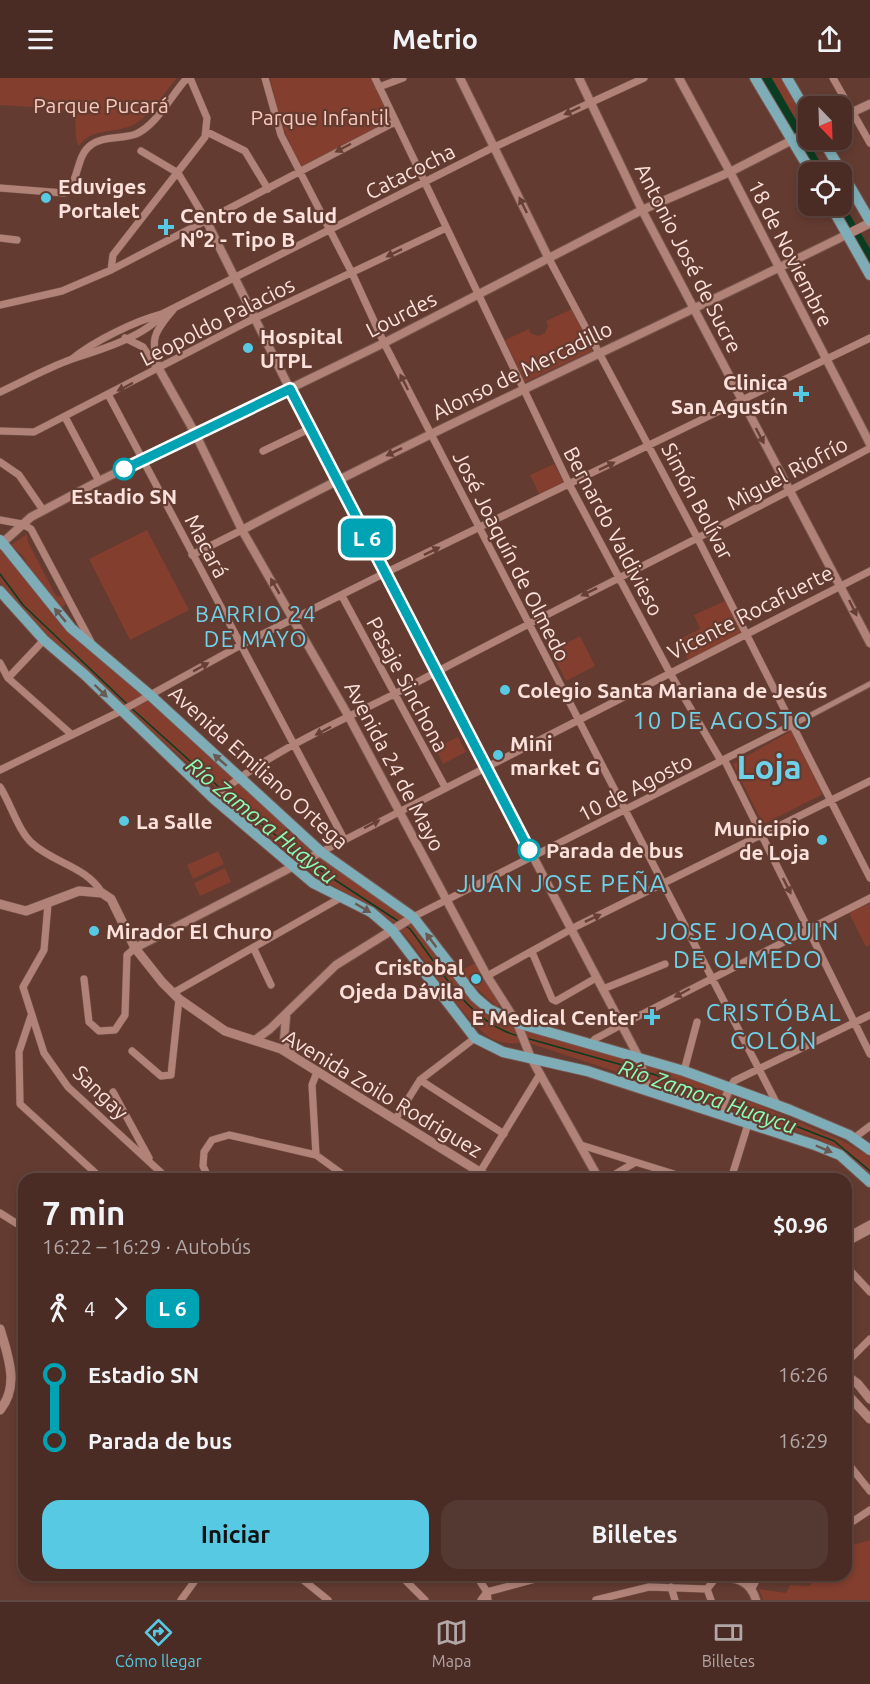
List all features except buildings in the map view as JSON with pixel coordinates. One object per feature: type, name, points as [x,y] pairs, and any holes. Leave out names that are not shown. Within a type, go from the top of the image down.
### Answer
[{"type":"main road","points":[[755,78],[806,162]]},
{"type":"main road","points":[[787,78],[798,97]]},
{"type":"main road","points":[[829,150],[869,222]]},
{"type":"main road","points":[[837,216],[870,275]]},
{"type":"main road","name":"Alonso de Mercadillo","points":[[849,234],[869,222]]},
{"type":"main road","name":"Avenida Emiliano Ortega","points":[[1,543],[71,628],[321,852],[413,917],[475,997],[489,1009],[517,1023],[684,1071],[730,1088],[854,1138],[870,1150]]},
{"type":"main road","points":[[0,591],[44,640],[124,709],[216,798],[292,866],[314,883],[371,912],[392,930],[475,1038],[502,1052],[587,1071],[648,1088],[840,1155],[870,1182]]},
{"type":"main road","points":[[0,904],[26,910],[79,891],[102,893]]},
{"type":"main road","name":"Avenida Zoilo Rodriguez","points":[[102,893],[113,902],[135,948],[176,996],[225,1031],[255,1040],[294,1058],[480,1172]]},
{"type":"main road","points":[[0,1329],[12,1372],[9,1396],[0,1410]]},
{"type":"main road","points":[[852,1380],[870,1399]]},
{"type":"main road","points":[[852,1400],[870,1419]]},
{"type":"street","points":[[0,188],[64,193],[71,188],[88,147],[96,142],[123,138],[142,131],[188,78],[207,118],[207,132],[178,173],[113,255],[111,270]]},
{"type":"street","name":"José Joaquín de Olmedo","points":[[265,78],[281,135],[352,273],[384,343],[481,527],[625,812],[714,976],[778,1106]]},
{"type":"street","name":"Bernardo Valdivieso","points":[[375,78],[569,484],[670,673],[720,759],[726,761],[870,1054]]},
{"type":"street","points":[[379,87],[403,78]]},
{"type":"street","name":"Simón Bolívar","points":[[460,78],[598,353],[794,724],[870,878]]},
{"type":"street","name":"Antonio José de Sucre","points":[[579,78],[642,210],[789,491],[842,585],[870,643]]},
{"type":"street","name":"Catacocha","points":[[72,359],[81,351],[162,314],[494,147],[644,78]]},
{"type":"street","name":"18 de Noviembre","points":[[679,78],[730,172],[870,446]]},
{"type":"street","points":[[833,78],[843,96]]},
{"type":"street","points":[[870,104],[852,112],[870,143]]},
{"type":"street","points":[[1,301],[62,291],[111,270],[395,122]]},
{"type":"street","points":[[207,132],[245,151],[268,189]]},
{"type":"street","name":"Lourdes","points":[[1,543],[22,524],[43,510],[99,481],[384,343],[642,210],[730,172],[798,137]]},
{"type":"street","points":[[141,151],[178,173],[206,220],[335,480],[639,1059],[648,1088]]},
{"type":"street","name":"Leopoldo Palacios","points":[[0,431],[34,432],[109,396],[255,318],[447,228]]},
{"type":"street","name":"Alonso de Mercadillo","points":[[192,555],[335,480],[522,388],[694,309],[849,234]]},
{"type":"street","points":[[0,238],[17,240]]},
{"type":"street","points":[[159,369],[153,351],[154,338],[176,307]]},
{"type":"street","name":"Catacocha","points":[[0,392],[125,338],[156,322],[162,314]]},
{"type":"street","points":[[125,338],[143,347],[159,369]]},
{"type":"street","points":[[0,770],[124,709],[241,645],[385,573],[870,338]]},
{"type":"street","name":"Avenida 24 de Mayo","points":[[159,369],[195,433],[242,530],[348,717],[487,976],[517,1023],[531,1058],[596,1173]]},
{"type":"street","name":"Macará","points":[[109,396],[344,839]]},
{"type":"street","points":[[65,417],[99,481]]},
{"type":"street","points":[[263,451],[309,429]]},
{"type":"street","name":"Miguel Riofrío","points":[[216,798],[237,778],[348,717],[528,622],[698,539],[870,446]]},
{"type":"street","points":[[0,462],[19,475],[43,510]]},
{"type":"street","points":[[0,520],[22,524]]},
{"type":"street","name":"Avenida Emiliano Ortega","points":[[22,524],[32,529],[94,647]]},
{"type":"street","name":"Vicente Rocafuerte","points":[[135,948],[484,766],[870,571]]},
{"type":"street","name":"Pasaje Sinchona","points":[[342,596],[445,787]]},
{"type":"street","points":[[8,678],[44,640]]},
{"type":"street","points":[[0,663],[8,678],[71,734]]},
{"type":"street","name":"10 de Agosto","points":[[413,917],[726,761],[870,684]]},
{"type":"street","points":[[487,976],[761,834],[870,782]]},
{"type":"street","points":[[0,787],[33,844],[70,864],[92,880],[102,893]]},
{"type":"street","points":[[132,1051],[161,1076],[171,1076],[176,996],[342,897]]},
{"type":"street","points":[[591,1044],[595,1039],[714,976],[870,898]]},
{"type":"street","name":"Sangay","points":[[48,904],[44,950],[24,984],[31,1015],[44,1053],[68,1087],[162,1173]]},
{"type":"street","points":[[255,1040],[287,1014],[336,965],[413,917]]},
{"type":"street","points":[[84,979],[89,1022],[99,1030],[115,1030],[125,1015],[126,955],[135,948]]},
{"type":"street","points":[[254,949],[271,985]]},
{"type":"street","points":[[532,952],[552,999],[556,1001],[596,978]]},
{"type":"street","points":[[603,989],[665,964]]},
{"type":"street","points":[[287,1014],[284,1024],[284,1040],[294,1058]]},
{"type":"street","points":[[31,1015],[19,1052],[20,1104],[95,1173]]},
{"type":"street","points":[[719,1114],[734,1081],[870,1015]]},
{"type":"street","points":[[684,1071],[697,1022]]},
{"type":"street","points":[[395,1119],[420,1080],[475,1038]]},
{"type":"street","points":[[316,1155],[312,1085],[317,1072]]},
{"type":"street","points":[[480,1172],[540,1074]]},
{"type":"street","points":[[420,1080],[504,1134]]},
{"type":"street","points":[[113,1092],[151,1163]]},
{"type":"street","points":[[733,1173],[748,1124]]},
{"type":"street","points":[[854,1138],[870,1126]]},
{"type":"street","points":[[206,1173],[203,1166],[204,1152],[218,1136],[229,1135],[316,1155],[341,1173]]},
{"type":"street","points":[[581,1145],[669,1173]]},
{"type":"street","points":[[617,1173],[634,1163]]},
{"type":"street","points":[[0,1213],[18,1224]]},
{"type":"street","points":[[852,1234],[870,1224]]},
{"type":"street","points":[[852,1240],[870,1230]]},
{"type":"street","points":[[852,1272],[870,1292]]},
{"type":"street","points":[[852,1357],[870,1339]]},
{"type":"street","points":[[852,1468],[870,1491]]},
{"type":"street","points":[[852,1522],[870,1510]]},
{"type":"street","points":[[181,1600],[195,1581]]},
{"type":"street","points":[[304,1581],[328,1600]]},
{"type":"street","points":[[408,1581],[425,1600]]},
{"type":"street","points":[[479,1581],[487,1596]]},
{"type":"street","points":[[481,1600],[532,1581]]},
{"type":"street","points":[[707,1589],[713,1581]]},
{"type":"street","points":[[747,1581],[753,1588],[756,1600]]},
{"type":"street","points":[[753,1588],[756,1581]]},
{"type":"street","points":[[596,1600],[627,1591],[671,1587],[707,1589]]},
{"type":"street","points":[[671,1587],[675,1600]]},
{"type":"street","points":[[707,1589],[711,1600]]},
{"type":"street","points":[[627,1591],[629,1600]]},
{"type":"green space","name":"Parque Pucará","points":[[0,78],[177,78],[141,120],[128,127],[90,136],[79,146],[73,113],[48,108],[0,105]]},
{"type":"green space","name":"Parque Infantil","points":[[270,78],[375,78],[395,122],[302,171],[279,118]]},
{"type":"green space","points":[[755,78],[787,78],[798,97],[797,137]]},
{"type":"green space","points":[[572,309],[592,351],[525,382],[505,340],[529,329],[530,333],[538,336],[545,333],[548,326],[546,321]]},
{"type":"green space","points":[[554,464],[565,485],[540,496],[530,475]]},
{"type":"green space","points":[[147,530],[189,610],[130,640],[89,559]]},
{"type":"green space","points":[[27,534],[28,542],[56,596],[63,597],[66,604],[60,609],[35,579],[23,556],[11,545]]},
{"type":"green space","points":[[0,547],[61,625],[206,752],[415,924],[472,1002],[511,1026],[668,1071],[761,1106],[841,1140],[870,1157],[870,1176],[840,1150],[816,1138],[529,1043],[501,1042],[487,1035],[461,1009],[410,942],[390,921],[305,867],[131,713],[16,607],[0,583]]},
{"type":"green space","points":[[727,600],[742,632],[688,660],[678,640],[700,629],[694,615]]},
{"type":"green space","points":[[580,636],[595,666],[566,681],[551,651]]},
{"type":"green space","points":[[791,731],[795,732],[823,794],[766,823],[762,822],[733,764]]},
{"type":"green space","points":[[458,737],[466,752],[443,764],[435,748]]},
{"type":"green space","points":[[218,851],[224,864],[193,879],[187,865]]},
{"type":"green space","points":[[225,868],[231,882],[200,896],[194,883]]},
{"type":"green space","points":[[870,903],[870,945],[866,947],[849,913]]},
{"type":"green space","points":[[477,962],[499,1004],[498,1008],[459,972]]},
{"type":"green space","points":[[870,1540],[870,1600],[763,1600],[759,1589],[786,1593],[790,1585],[809,1586],[814,1581],[852,1581],[852,1545]]},
{"type":"waterway","points":[[766,78],[814,162]]},
{"type":"waterway","points":[[845,216],[870,259]]},
{"type":"waterway","name":"Río Zamora Huaycu","points":[[0,574],[23,605],[127,704]]},
{"type":"waterway","name":"Río Zamora Huaycu","points":[[130,707],[220,788]]},
{"type":"waterway","name":"Río Zamora Huaycu","points":[[226,794],[303,858]]},
{"type":"waterway","name":"Río Zamora Huaycu","points":[[309,863],[398,921]]},
{"type":"waterway","name":"Río Zamora Huaycu","points":[[404,925],[410,929],[470,1007],[500,1029],[518,1036]]},
{"type":"waterway","name":"Río Zamora Huaycu","points":[[526,1038],[640,1070]]},
{"type":"waterway","name":"Río Zamora Huaycu","points":[[647,1072],[722,1098]]},
{"type":"waterway","name":"Río Zamora Huaycu","points":[[729,1100],[834,1141],[870,1171]]},
{"type":"bus line","points":[[124,469],[290,389],[335,480],[529,850]]},
{"type":"place","name":"Eduviges Portalet","points":[[46,198]]},
{"type":"place","name":"Centro de Salud N⁰2 - Tipo B","points":[[166,227]]},
{"type":"place","name":"Hospital UTPL","points":[[248,348]]},
{"type":"place","name":"Clinica San Agustín","points":[[801,394]]},
{"type":"place","name":"Estadio SN","points":[[124,469]]},
{"type":"place","name":"Colegio Santa Mariana de Jesús","points":[[505,690]]},
{"type":"place","name":"Mini market G","points":[[498,755]]},
{"type":"place","name":"La Salle","points":[[124,821]]},
{"type":"place","name":"Municipio de Loja","points":[[822,840]]},
{"type":"place","name":"Parada de bus","points":[[529,850]]},
{"type":"place","name":"Mirador El Churo","points":[[94,931]]},
{"type":"place","name":"Cristobal Ojeda Dávila","points":[[476,979]]},
{"type":"place","name":"E Medical Center","points":[[652,1017]]},
{"type":"district","name":"BARRIO 24 DE MAYO","points":[[256,626]]},
{"type":"district","name":"10 DE AGOSTO","points":[[723,720]]},
{"type":"district","name":"Loja","points":[[769,766]]},
{"type":"district","name":"JUAN JOSE PEÑA","points":[[562,883]]},
{"type":"district","name":"JOSE JOAQUIN DE OLMEDO","points":[[748,945]]},
{"type":"district","name":"CRISTÓBAL COLÓN","points":[[774,1026]]}]
